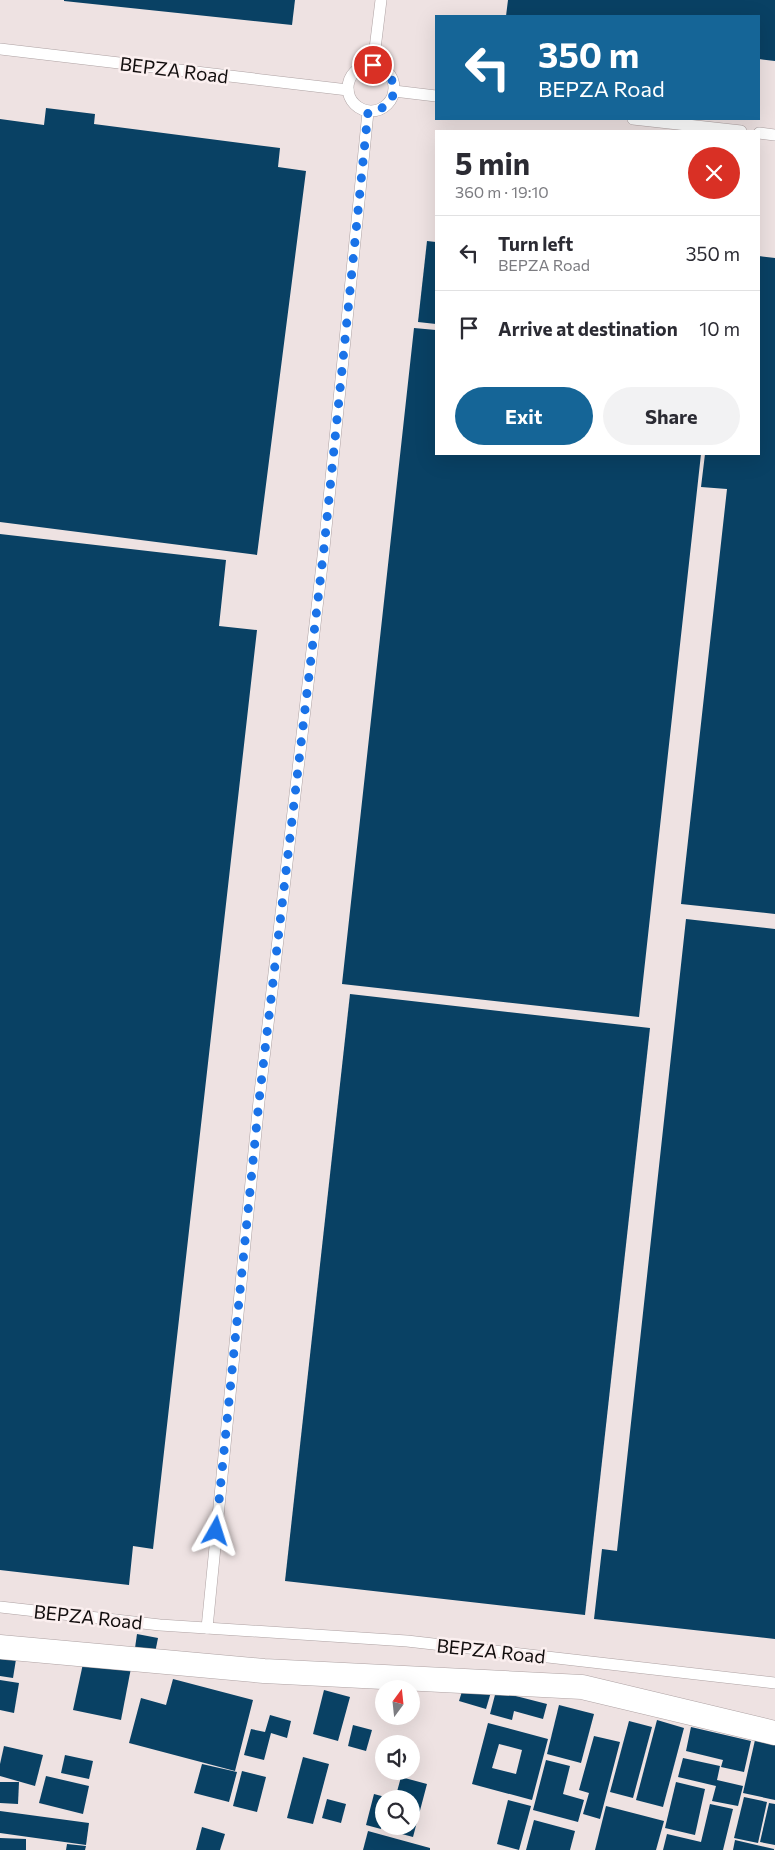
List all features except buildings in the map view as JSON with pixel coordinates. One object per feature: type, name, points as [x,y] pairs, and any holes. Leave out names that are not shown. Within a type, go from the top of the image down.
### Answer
[{"type":"street","points":[[0,1647],[264,1671],[582,1687],[775,1733]]},
{"type":"lane","points":[[373,65],[381,0]]},
{"type":"lane","name":"BEPZA Road","points":[[0,50],[348,90]]},
{"type":"lane","points":[[373,65],[388,72],[392,79],[394,91],[389,102],[384,107],[368,112],[354,104],[349,98],[348,90],[348,82],[352,74],[365,66],[373,65]]},
{"type":"lane","points":[[394,91],[435,96]]},
{"type":"lane","points":[[207,1628],[259,1101],[324,548],[368,112]]},
{"type":"lane","points":[[642,120],[732,130]]},
{"type":"lane","points":[[760,133],[775,135]]},
{"type":"lane","name":"BEPZA Road","points":[[0,1607],[160,1625],[407,1642],[775,1683]]},
{"type":"route","points":[[216,1531],[259,1101],[324,548],[368,112],[384,107],[389,102],[394,91],[392,79],[388,72],[373,65]]}]
